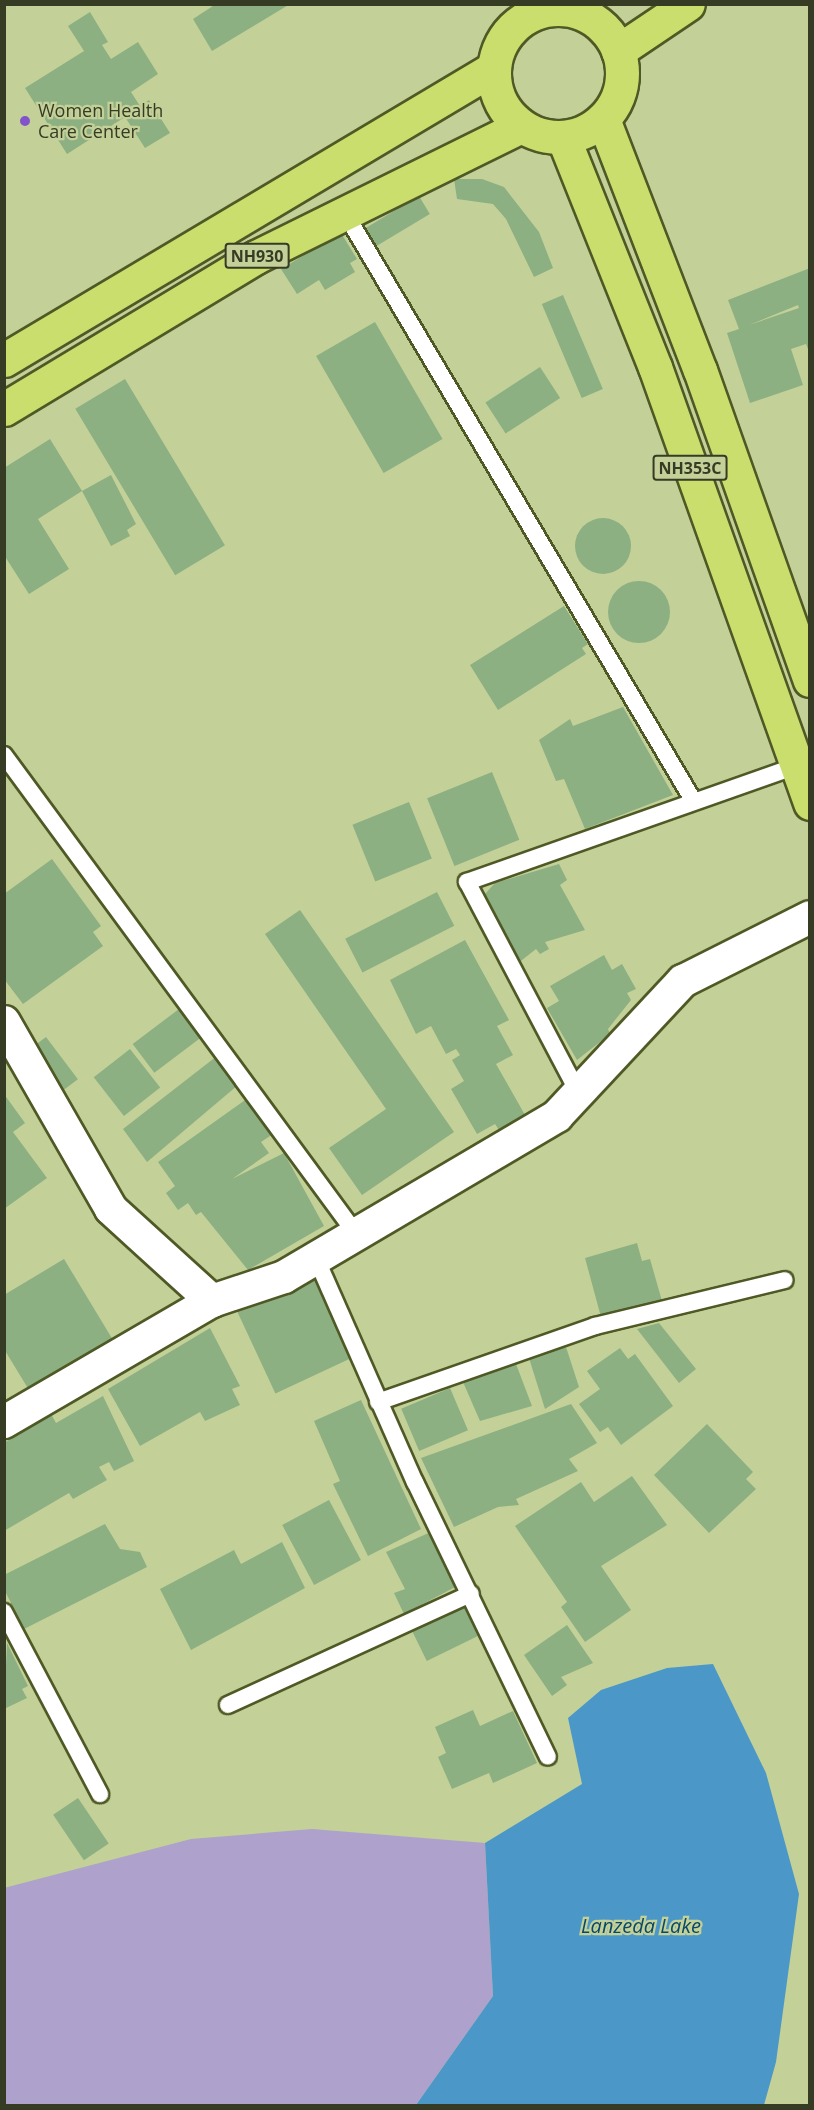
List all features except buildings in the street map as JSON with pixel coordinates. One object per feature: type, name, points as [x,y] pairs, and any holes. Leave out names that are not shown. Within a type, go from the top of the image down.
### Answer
[{"type":"highway","points":[[618,51],[688,4]]},
{"type":"highway","points":[[580,8],[602,26],[618,51],[622,80],[603,119],[563,137],[521,126],[505,110],[494,68],[506,16],[547,9],[580,8]]},
{"type":"highway","name":"NH930","points":[[4,360],[494,68]]},
{"type":"highway","name":"NH353C","points":[[603,119],[700,370],[810,680]]},
{"type":"highway","name":"NH930","points":[[4,409],[256,257],[521,126]]},
{"type":"highway","name":"NH353C","points":[[563,137],[655,367],[810,803]]},
{"type":"street","points":[[4,1422],[212,1301],[284,1277],[557,1116],[682,981],[810,917]]},
{"type":"street","points":[[4,1022],[111,1209],[212,1301]]},
{"type":"lane","points":[[345,213],[693,800]]},
{"type":"lane","points":[[4,755],[357,1235]]},
{"type":"lane","points":[[579,1094],[467,882],[693,800],[796,766]]},
{"type":"lane","points":[[316,1258],[378,1402],[548,1757]]},
{"type":"lane","points":[[378,1402],[595,1326],[785,1280]]},
{"type":"lane","points":[[228,1705],[471,1594]]},
{"type":"lane","points":[[4,1612],[100,1794]]},
{"type":"shaded area","points":[[312,1829],[485,1843],[493,1996],[416,2105],[5,2106],[4,1888],[191,1839]]},
{"type":"water","name":"Lanzeda Lake","points":[[713,1664],[766,1773],[799,1894],[776,2062],[764,2105],[416,2105],[493,1996],[485,1843],[582,1784],[568,1718],[601,1690],[667,1668]]},
{"type":"place","name":"Women Health Care Center","points":[[25,121]]}]
